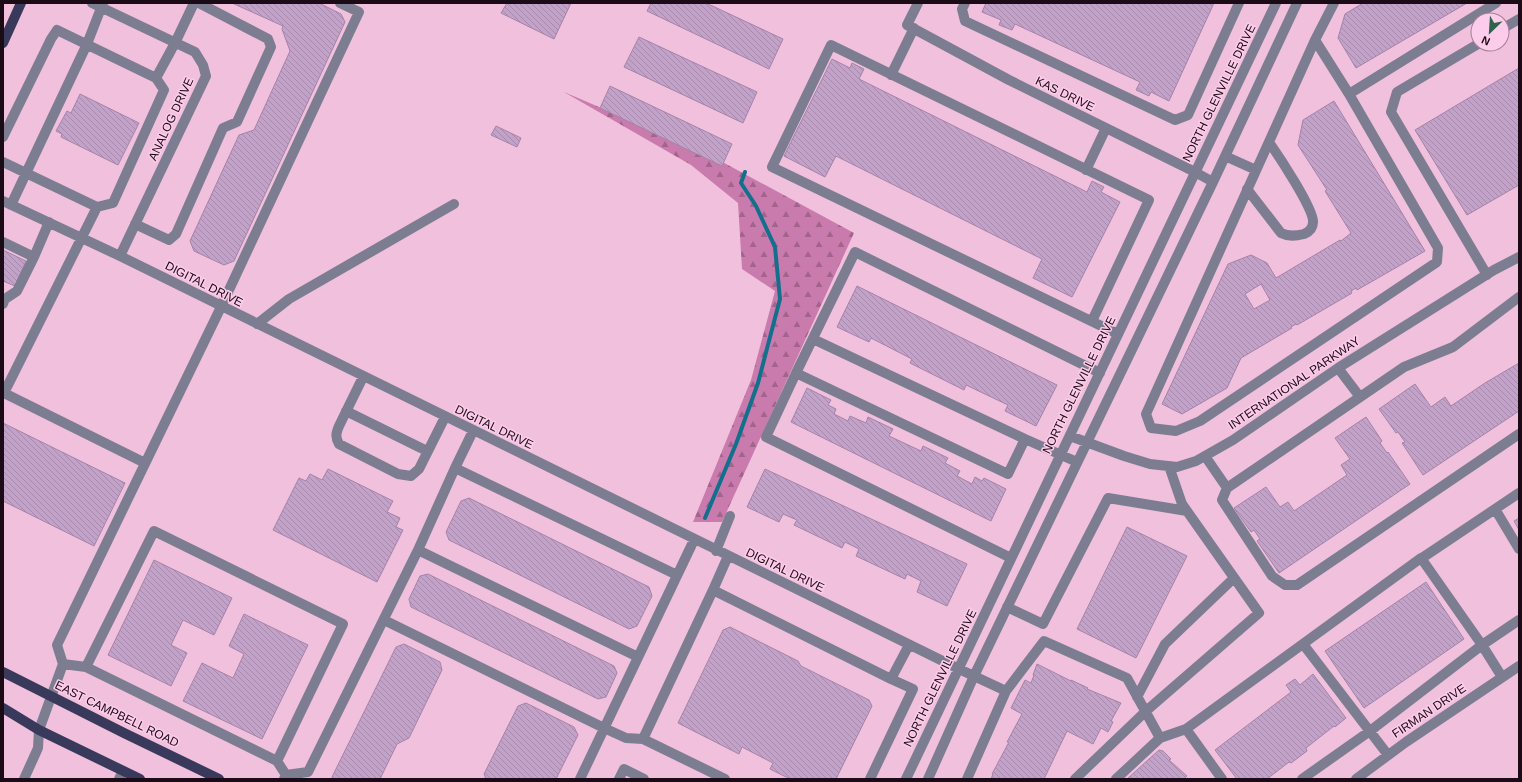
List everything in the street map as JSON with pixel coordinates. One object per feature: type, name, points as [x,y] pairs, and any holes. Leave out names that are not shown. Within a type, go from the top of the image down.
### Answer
[{"type":"main road","points":[[3,43],[21,3]]},
{"type":"main road","name":"EAST CAMPBELL ROAD","points":[[3,672],[219,779]]},
{"type":"main road","points":[[3,708],[39,730],[121,775],[140,779]]},
{"type":"street","points":[[156,78],[194,3]]},
{"type":"street","points":[[135,224],[168,240],[176,234],[223,128],[237,122],[271,47],[268,39],[199,3]]},
{"type":"street","points":[[25,779],[38,748],[39,730],[63,664],[57,645],[221,307],[359,12],[340,3]]},
{"type":"street","points":[[891,74],[918,3]]},
{"type":"street","points":[[965,3],[962,9],[965,21],[1175,120],[1188,115],[1239,3]]},
{"type":"street","name":"NORTH GLENVILLE DRIVE","points":[[906,779],[1276,3]]},
{"type":"street","points":[[928,779],[974,676],[1213,182],[1297,3]]},
{"type":"street","points":[[1315,40],[1349,94],[1438,248],[1436,262],[1200,421],[1176,431],[1151,428],[1146,414],[1315,40],[1334,3]]},
{"type":"street","points":[[1349,94],[1496,3]]},
{"type":"street","points":[[7,203],[26,173],[87,44],[99,4]]},
{"type":"street","name":"ANALOG DRIVE","points":[[99,4],[195,52],[203,65],[206,76],[120,256]]},
{"type":"street","points":[[1510,24],[1519,19]]},
{"type":"street","name":"KAS DRIVE","points":[[910,26],[1009,80],[1213,182]]},
{"type":"street","points":[[3,137],[51,39],[57,30],[156,78],[164,90],[113,203],[97,207],[3,162]]},
{"type":"street","points":[[1092,321],[1149,200],[831,46],[772,167],[1118,334]]},
{"type":"street","points":[[1470,49],[1397,92],[1391,112],[1487,274]]},
{"type":"street","points":[[1086,170],[1106,128]]},
{"type":"street","points":[[1247,189],[1281,233],[1287,236],[1297,236],[1307,233],[1312,228],[1313,221],[1310,211],[1269,142]]},
{"type":"street","points":[[1225,156],[1256,170]]},
{"type":"street","name":"DIGITAL DRIVE","points":[[7,203],[120,256],[958,669],[1006,690]]},
{"type":"street","points":[[257,324],[290,299],[454,204]]},
{"type":"street","points":[[97,207],[4,393],[145,463]]},
{"type":"street","points":[[3,304],[5,300],[18,291],[49,222]]},
{"type":"street","points":[[3,242],[34,256]]},
{"type":"street","points":[[1011,558],[766,437],[796,373],[855,252],[1100,373]]},
{"type":"street","name":"INTERNATIONAL PARKWAY","points":[[1070,436],[1150,464],[1177,467],[1196,461],[1233,440],[1338,368],[1487,274],[1519,257]]},
{"type":"street","points":[[1519,297],[1453,347],[1404,367],[1360,397],[1227,488],[1222,500],[1272,576],[1285,585],[1297,585],[1519,434]]},
{"type":"street","points":[[813,339],[1077,462]]},
{"type":"street","points":[[1338,368],[1360,397]]},
{"type":"street","points":[[796,373],[1008,474],[1025,439]]},
{"type":"street","points":[[363,377],[346,411],[336,434],[336,439],[339,444],[398,474],[411,476],[415,474],[445,417]]},
{"type":"street","points":[[346,411],[427,451]]},
{"type":"street","points":[[63,664],[86,667],[277,761],[285,777],[308,772],[418,550],[473,431]]},
{"type":"street","points":[[1205,456],[1227,488]]},
{"type":"street","points":[[1075,779],[1146,711],[1259,613],[1182,504],[1169,466]]},
{"type":"street","points":[[455,468],[677,575]]},
{"type":"street","points":[[1116,779],[1160,738],[1186,729],[1422,558],[1519,493]]},
{"type":"street","points":[[967,779],[1006,690],[1044,641],[1043,624],[1108,498],[1187,511]]},
{"type":"street","points":[[1495,509],[1519,550]]},
{"type":"street","points":[[716,551],[730,516]]},
{"type":"street","points":[[86,667],[154,531],[343,624],[277,761]]},
{"type":"street","points":[[580,779],[694,540]]},
{"type":"street","points":[[418,550],[638,657]]},
{"type":"street","points":[[643,739],[728,556]]},
{"type":"street","points":[[1422,558],[1482,645],[1502,677]]},
{"type":"street","points":[[1137,697],[1164,644],[1234,578]]},
{"type":"street","points":[[713,590],[913,689],[870,779]]},
{"type":"street","points":[[1007,607],[1043,624]]},
{"type":"street","points":[[384,620],[604,728],[626,738],[643,739],[725,779]]},
{"type":"street","points":[[1302,779],[1370,731],[1482,645],[1519,620]]},
{"type":"street","points":[[1044,641],[1127,678],[1160,738]]},
{"type":"street","points":[[1303,644],[1388,755]]},
{"type":"street","points":[[892,679],[909,645]]},
{"type":"street","name":"FIRMAN DRIVE","points":[[1356,779],[1388,755],[1519,666]]},
{"type":"street","points":[[1186,729],[1222,779]]},
{"type":"street","points":[[619,779],[624,769],[644,779]]},
{"type":"green space","points":[[564,92],[704,152],[854,233],[722,522],[693,522],[751,380],[775,291],[742,269],[738,203],[691,165]]},
{"type":"building","points":[[232,3],[319,3],[341,14],[345,22],[234,261],[224,265],[194,251],[190,241],[239,135],[254,130],[290,51],[282,29],[283,26]]},
{"type":"building","points":[[507,3],[571,3],[554,39],[501,13]]},
{"type":"building","points":[[651,3],[706,3],[783,39],[769,69],[647,11]]},
{"type":"building","points":[[986,3],[1214,3],[1169,101],[1151,92],[1149,96],[1136,90],[1140,82],[1015,24],[1012,30],[999,25],[1001,20],[982,12]]},
{"type":"building","points":[[1363,3],[1467,3],[1356,68],[1338,38],[1345,14]]},
{"type":"building","points":[[639,37],[757,92],[743,123],[624,67]]},
{"type":"building","points":[[832,59],[850,68],[852,63],[864,69],[859,79],[1087,192],[1092,181],[1104,187],[1101,192],[1120,202],[1072,297],[1033,278],[1042,259],[836,156],[825,177],[784,156]]},
{"type":"building","points":[[1519,68],[1519,185],[1467,215],[1415,130]]},
{"type":"building","points":[[610,86],[732,144],[722,166],[600,108]]},
{"type":"building","points":[[80,94],[139,123],[118,165],[61,137],[62,134],[56,131],[67,111],[71,113]]},
{"type":"building","points":[[1334,101],[1425,251],[1357,290],[1356,288],[1351,291],[1352,293],[1297,325],[1296,324],[1291,327],[1292,328],[1241,358],[1227,388],[1182,414],[1162,404],[1228,264],[1251,255],[1267,263],[1276,278],[1340,240],[1341,241],[1351,233],[1325,191],[1327,190],[1298,145],[1303,120]],"holes":[[[1261,284],[1270,300],[1254,309],[1245,294]]]},
{"type":"building","points":[[496,126],[521,138],[517,147],[491,135]]},
{"type":"building","points":[[3,250],[26,261],[15,286],[3,281]]},
{"type":"building","points":[[857,286],[1057,385],[1036,426],[1005,411],[1008,405],[966,385],[964,390],[910,363],[912,359],[871,338],[869,342],[837,327]]},
{"type":"building","points":[[1519,363],[1519,411],[1423,475],[1402,443],[1405,442],[1398,432],[1396,433],[1379,409],[1415,384],[1431,407],[1445,397],[1451,406],[1485,383]]},
{"type":"building","points":[[807,388],[831,400],[828,405],[836,409],[834,414],[848,421],[850,416],[866,423],[868,417],[893,429],[889,436],[921,451],[923,446],[948,458],[945,463],[960,471],[957,476],[972,484],[975,477],[982,481],[984,478],[1006,489],[991,521],[791,422]]},
{"type":"building","points":[[1366,417],[1382,441],[1380,443],[1410,484],[1279,573],[1257,541],[1260,539],[1254,530],[1251,532],[1234,508],[1266,487],[1280,507],[1288,502],[1294,511],[1347,475],[1341,465],[1350,459],[1335,438]]},
{"type":"building","points":[[3,423],[125,483],[94,546],[3,501]]},
{"type":"building","points":[[328,469],[393,501],[387,512],[400,518],[396,527],[403,530],[377,582],[273,530],[299,478],[306,481],[310,474],[322,480]]},
{"type":"building","points":[[765,469],[967,564],[947,606],[917,592],[921,581],[907,574],[905,579],[856,556],[859,549],[845,542],[842,548],[794,525],[797,520],[783,514],[779,522],[747,507]]},
{"type":"building","points":[[469,498],[649,587],[652,596],[637,626],[629,629],[449,540],[446,532],[461,501]]},
{"type":"building","points":[[1519,518],[1519,530],[1514,521]]},
{"type":"building","points":[[1127,527],[1187,556],[1136,658],[1077,629]]},
{"type":"building","points":[[154,560],[232,598],[214,635],[183,620],[171,645],[187,653],[171,686],[108,655]]},
{"type":"building","points":[[428,574],[614,666],[617,673],[606,697],[598,699],[411,607],[409,599],[420,576]]},
{"type":"building","points":[[1426,582],[1464,639],[1364,708],[1325,651]]},
{"type":"building","points":[[244,614],[308,645],[262,739],[183,701],[202,663],[233,678],[244,654],[229,646]]},
{"type":"building","points":[[730,627],[798,661],[801,666],[869,700],[872,706],[836,779],[790,779],[770,769],[773,763],[742,747],[739,754],[678,723],[723,630]]},
{"type":"building","points":[[404,644],[440,662],[442,670],[409,738],[397,744],[380,779],[333,779],[332,777],[396,647]]},
{"type":"building","points":[[1037,664],[1088,688],[1087,689],[1121,703],[1111,721],[1113,722],[1108,732],[1101,728],[1093,744],[1067,731],[1044,779],[991,779],[992,774],[1009,742],[1007,742],[1022,714],[1011,708],[1025,680],[1031,683]]},
{"type":"building","points":[[1313,674],[1346,718],[1306,748],[1307,751],[1291,763],[1289,762],[1267,779],[1237,779],[1215,750],[1291,692],[1286,685],[1295,679],[1300,685]]},
{"type":"building","points":[[526,703],[574,727],[578,735],[556,779],[486,779],[484,774],[518,706]]},
{"type":"building","points":[[1159,750],[1163,751],[1171,759],[1169,760],[1187,776],[1185,778],[1186,779],[1127,779]]},
{"type":"waterway","points":[[705,518],[736,444],[758,383],[780,299],[775,247],[756,206],[741,183],[745,172]]}]
